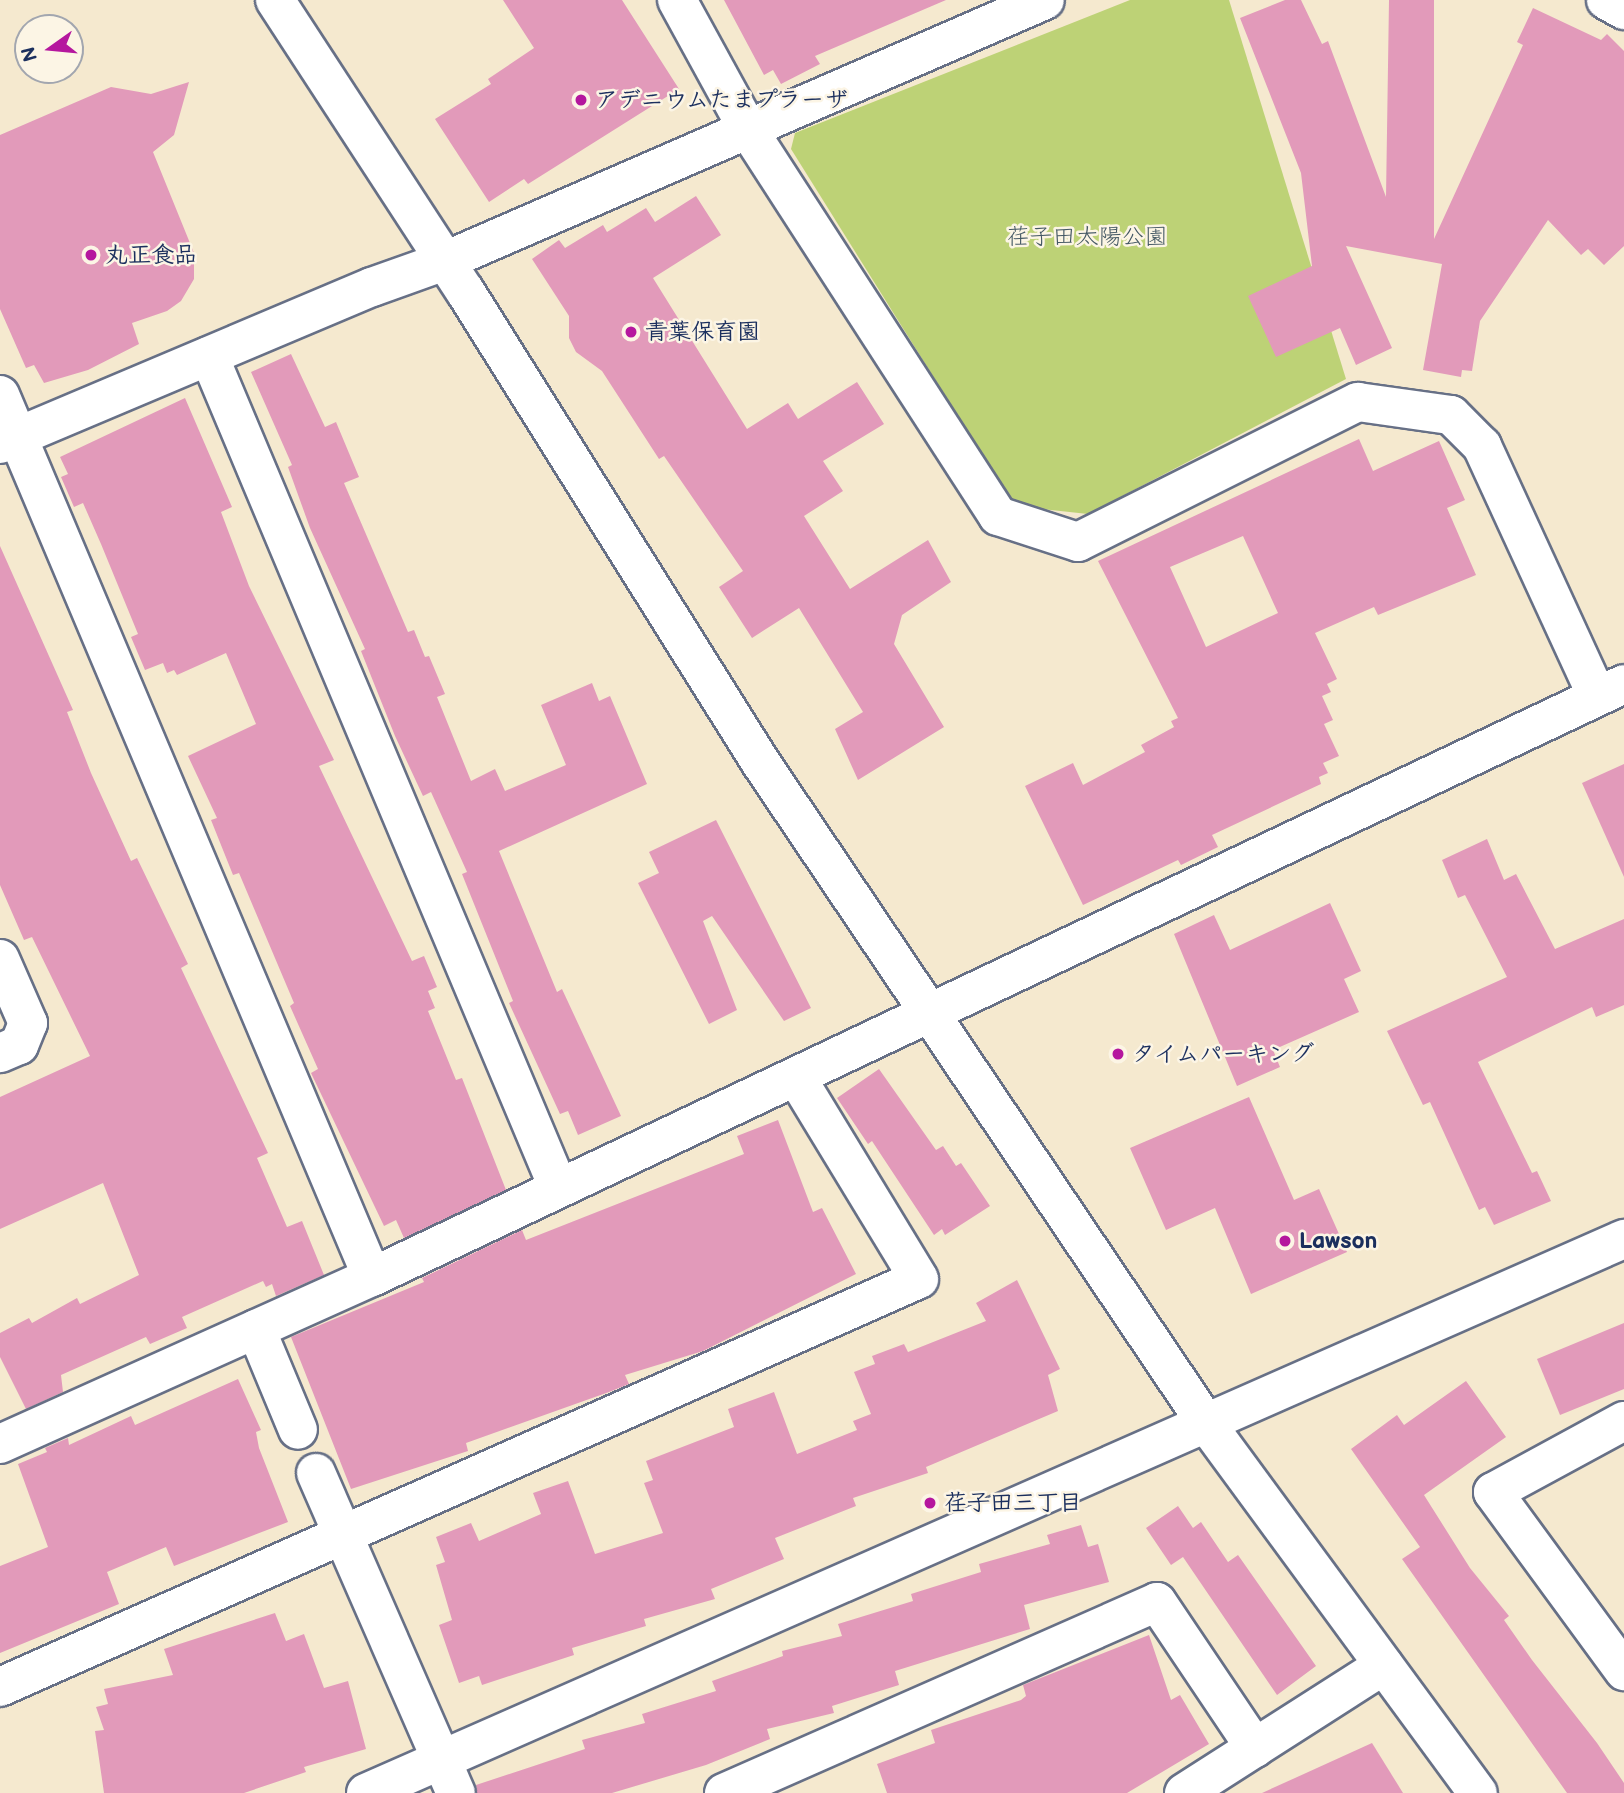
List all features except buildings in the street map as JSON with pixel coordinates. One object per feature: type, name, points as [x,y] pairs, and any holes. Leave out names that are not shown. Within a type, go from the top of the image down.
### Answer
[{"type":"street","points":[[275,0],[445,261],[761,763],[1206,1423],[1478,1793]]},
{"type":"street","points":[[3,1434],[256,1329],[372,1277],[558,1187],[797,1078],[1611,690],[1482,446],[1451,415],[1358,402],[1078,542],[998,516],[747,128],[677,0]]},
{"type":"street","points":[[9,440],[445,261],[1045,0]]},
{"type":"street","points":[[209,356],[558,1187]]},
{"type":"street","points":[[0,395],[9,440],[372,1277]]},
{"type":"street","points":[[0,959],[27,1023],[19,1045],[0,1053]]},
{"type":"street","points":[[0,1687],[344,1537],[919,1279],[797,1078]]},
{"type":"street","points":[[366,1793],[448,1777],[1206,1423],[1624,1239]]},
{"type":"street","points":[[256,1329],[298,1430]]},
{"type":"street","points":[[1624,1421],[1493,1492],[1624,1671]]},
{"type":"street","points":[[316,1473],[448,1777]]},
{"type":"street","points":[[724,1793],[1157,1602],[1255,1748]]},
{"type":"street","points":[[1184,1793],[1384,1665]]},
{"type":"green space","name":"荏子田太陽公園","points":[[1130,0],[1229,0],[1346,379],[1088,514],[1014,506],[791,149],[795,133]]},
{"type":"place","name":"アデニウムたまプラーザ","points":[[581,100]]},
{"type":"place","name":"丸正食品","points":[[91,255]]},
{"type":"place","name":"青葉保育園","points":[[631,332]]},
{"type":"place","name":"タイムパーキング","points":[[1118,1054]]},
{"type":"place","name":"Lawson","points":[[1285,1241]]},
{"type":"place","name":"荏子田三丁目","points":[[930,1503]]}]
